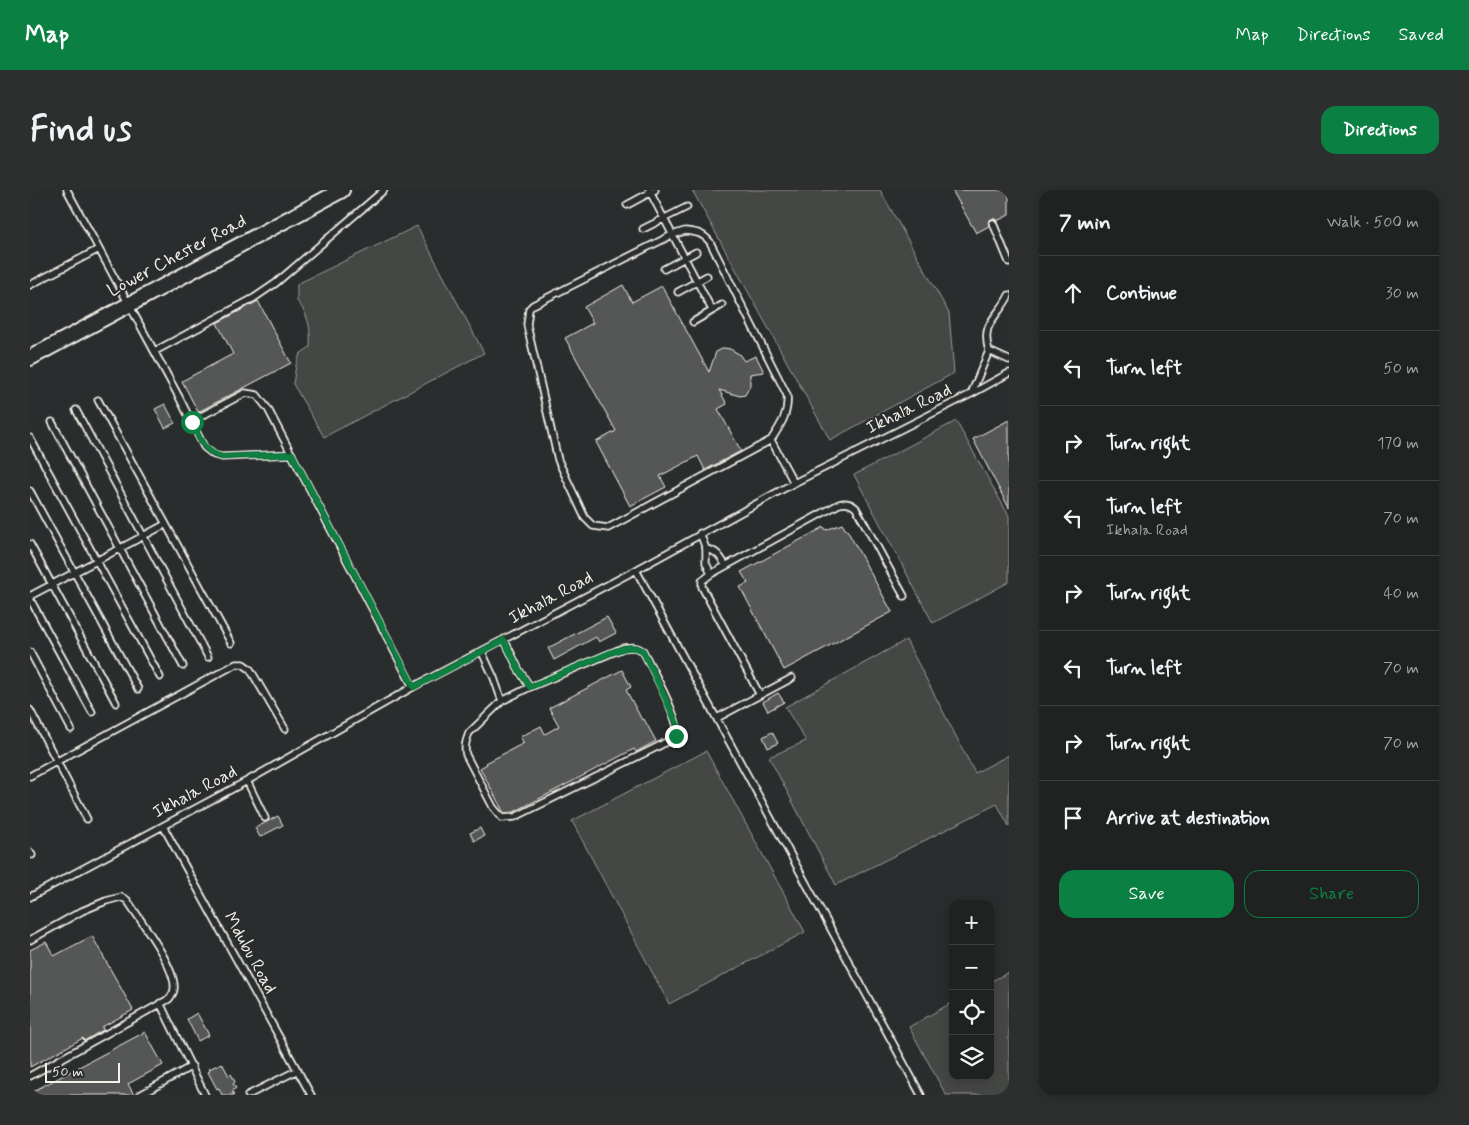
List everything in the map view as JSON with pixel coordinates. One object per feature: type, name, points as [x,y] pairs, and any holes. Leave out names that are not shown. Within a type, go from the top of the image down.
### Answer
[{"type":"street","name":"Lower Chester Road","points":[[30,358],[342,190]]},
{"type":"lane","points":[[67,190],[155,351],[204,447],[214,455],[222,457],[292,454]]},
{"type":"lane","points":[[155,351],[254,298],[276,282],[384,190]]},
{"type":"lane","points":[[627,205],[652,191],[672,235],[686,258],[712,310]]},
{"type":"lane","points":[[643,229],[686,207]]},
{"type":"lane","points":[[993,224],[1009,262]]},
{"type":"lane","points":[[685,231],[699,232],[710,242],[787,395],[788,409],[771,440],[608,528],[593,526],[585,518],[558,460],[527,325],[529,309],[533,305],[672,235],[685,231]]},
{"type":"lane","points":[[30,284],[99,249]]},
{"type":"lane","points":[[664,269],[696,252]]},
{"type":"lane","points":[[678,292],[707,276]]},
{"type":"lane","points":[[971,394],[989,351],[986,330],[990,321],[1006,306],[1009,295]]},
{"type":"lane","points":[[693,322],[722,305]]},
{"type":"lane","points":[[989,351],[1009,360]]},
{"type":"lane","name":"Ikhala Road","points":[[30,897],[247,781],[414,687],[636,570],[794,482],[971,394],[1009,373]]},
{"type":"lane","points":[[192,422],[245,394],[257,395],[268,409],[414,687]]},
{"type":"lane","points":[[98,400],[231,643]]},
{"type":"lane","points":[[76,410],[208,656]]},
{"type":"lane","points":[[52,422],[183,666]]},
{"type":"lane","points":[[30,438],[160,677]]},
{"type":"lane","points":[[771,440],[794,482]]},
{"type":"lane","points":[[30,491],[138,689]]},
{"type":"lane","points":[[760,695],[702,587],[702,581],[711,574],[839,504],[848,503],[856,508],[904,596]]},
{"type":"lane","points":[[92,712],[30,598],[74,571],[166,524]]},
{"type":"lane","points":[[700,533],[706,549],[706,563],[711,574]]},
{"type":"lane","points":[[30,544],[116,703]]},
{"type":"lane","points":[[706,549],[720,555],[726,566]]},
{"type":"lane","points":[[636,570],[921,1095]]},
{"type":"lane","points":[[504,640],[530,687]]},
{"type":"lane","points":[[623,648],[639,648],[643,651],[672,711],[678,726],[677,734],[663,744],[515,817],[502,818],[493,807],[466,755],[465,748],[469,733],[502,701],[530,687],[623,648]]},
{"type":"lane","points":[[30,652],[71,729]]},
{"type":"lane","points":[[482,652],[502,701]]},
{"type":"lane","points":[[30,776],[236,664],[243,664],[250,669],[285,729]]},
{"type":"lane","points":[[717,718],[792,678]]},
{"type":"lane","points":[[30,710],[87,819]]},
{"type":"lane","points":[[247,781],[266,818]]},
{"type":"lane","name":"Mdubu Road","points":[[163,826],[311,1095]]},
{"type":"lane","points":[[30,940],[82,911],[121,897],[127,900],[172,972],[174,989],[173,994],[168,999],[30,1076]]},
{"type":"lane","points":[[160,1003],[205,1095]]},
{"type":"lane","points":[[140,1095],[192,1066]]},
{"type":"lane","points":[[248,1095],[298,1070]]},
{"type":"shaded area","points":[[692,190],[880,190],[949,313],[954,373],[830,440]]},
{"type":"shaded area","points":[[417,226],[484,353],[324,437],[293,384],[300,354],[310,347],[308,322],[297,301],[297,284]]},
{"type":"shaded area","points":[[956,421],[1009,516],[1009,582],[933,623],[854,475]]},
{"type":"shaded area","points":[[906,640],[975,773],[1009,755],[1009,826],[997,804],[836,885],[769,757],[806,741],[785,707]]},
{"type":"shaded area","points":[[706,751],[805,932],[669,1004],[572,821]]},
{"type":"shaded area","points":[[1009,972],[1009,1095],[946,1095],[909,1027],[949,1004],[949,1080],[994,1080],[994,980]]},
{"type":"building","points":[[952,190],[1009,190],[1009,215],[997,221],[994,218],[991,219],[988,222],[989,226],[976,233]]},
{"type":"building","points":[[623,285],[632,302],[662,286],[709,372],[716,352],[724,348],[739,354],[744,361],[756,356],[764,372],[750,374],[750,386],[745,395],[740,396],[719,390],[727,404],[718,409],[741,451],[705,470],[698,456],[660,476],[666,487],[630,506],[596,442],[616,431],[565,338],[593,323],[584,307]]},
{"type":"building","points":[[258,301],[291,363],[198,412],[182,381],[233,354],[217,323]]},
{"type":"building","points":[[165,404],[175,423],[165,428],[155,409]]},
{"type":"building","points":[[1009,420],[1009,508],[973,439]]},
{"type":"building","points":[[842,524],[892,612],[784,670],[740,587],[748,583],[741,572],[824,527],[826,530]]},
{"type":"building","points":[[607,617],[616,633],[599,642],[596,637],[554,660],[548,648]]},
{"type":"building","points":[[622,670],[631,687],[626,690],[656,741],[636,752],[634,749],[514,812],[504,813],[480,768],[524,743],[520,737],[541,726],[545,734],[559,726],[549,708]]},
{"type":"building","points":[[778,693],[784,702],[768,711],[763,702]]},
{"type":"building","points":[[772,732],[778,743],[768,748],[763,737]]},
{"type":"building","points":[[278,816],[283,825],[260,837],[255,828]]},
{"type":"building","points":[[480,828],[484,836],[474,841],[470,833]]},
{"type":"building","points":[[92,936],[133,1010],[102,1027],[103,1030],[84,1041],[83,1038],[30,1067],[30,950],[46,942],[54,956]]},
{"type":"building","points":[[197,1013],[209,1035],[198,1041],[187,1019]]},
{"type":"building","points":[[145,1032],[163,1065],[128,1084],[134,1095],[30,1095],[30,1093]]},
{"type":"building","points":[[222,1063],[229,1076],[231,1074],[235,1082],[233,1084],[236,1088],[232,1091],[234,1095],[222,1095],[208,1072],[210,1071],[209,1069]]},
{"type":"route","points":[[192,422],[204,447],[214,455],[222,457],[292,454],[414,687],[504,640],[530,687],[610,653],[623,648],[634,647],[643,651],[672,711],[678,726],[676,736]]}]
